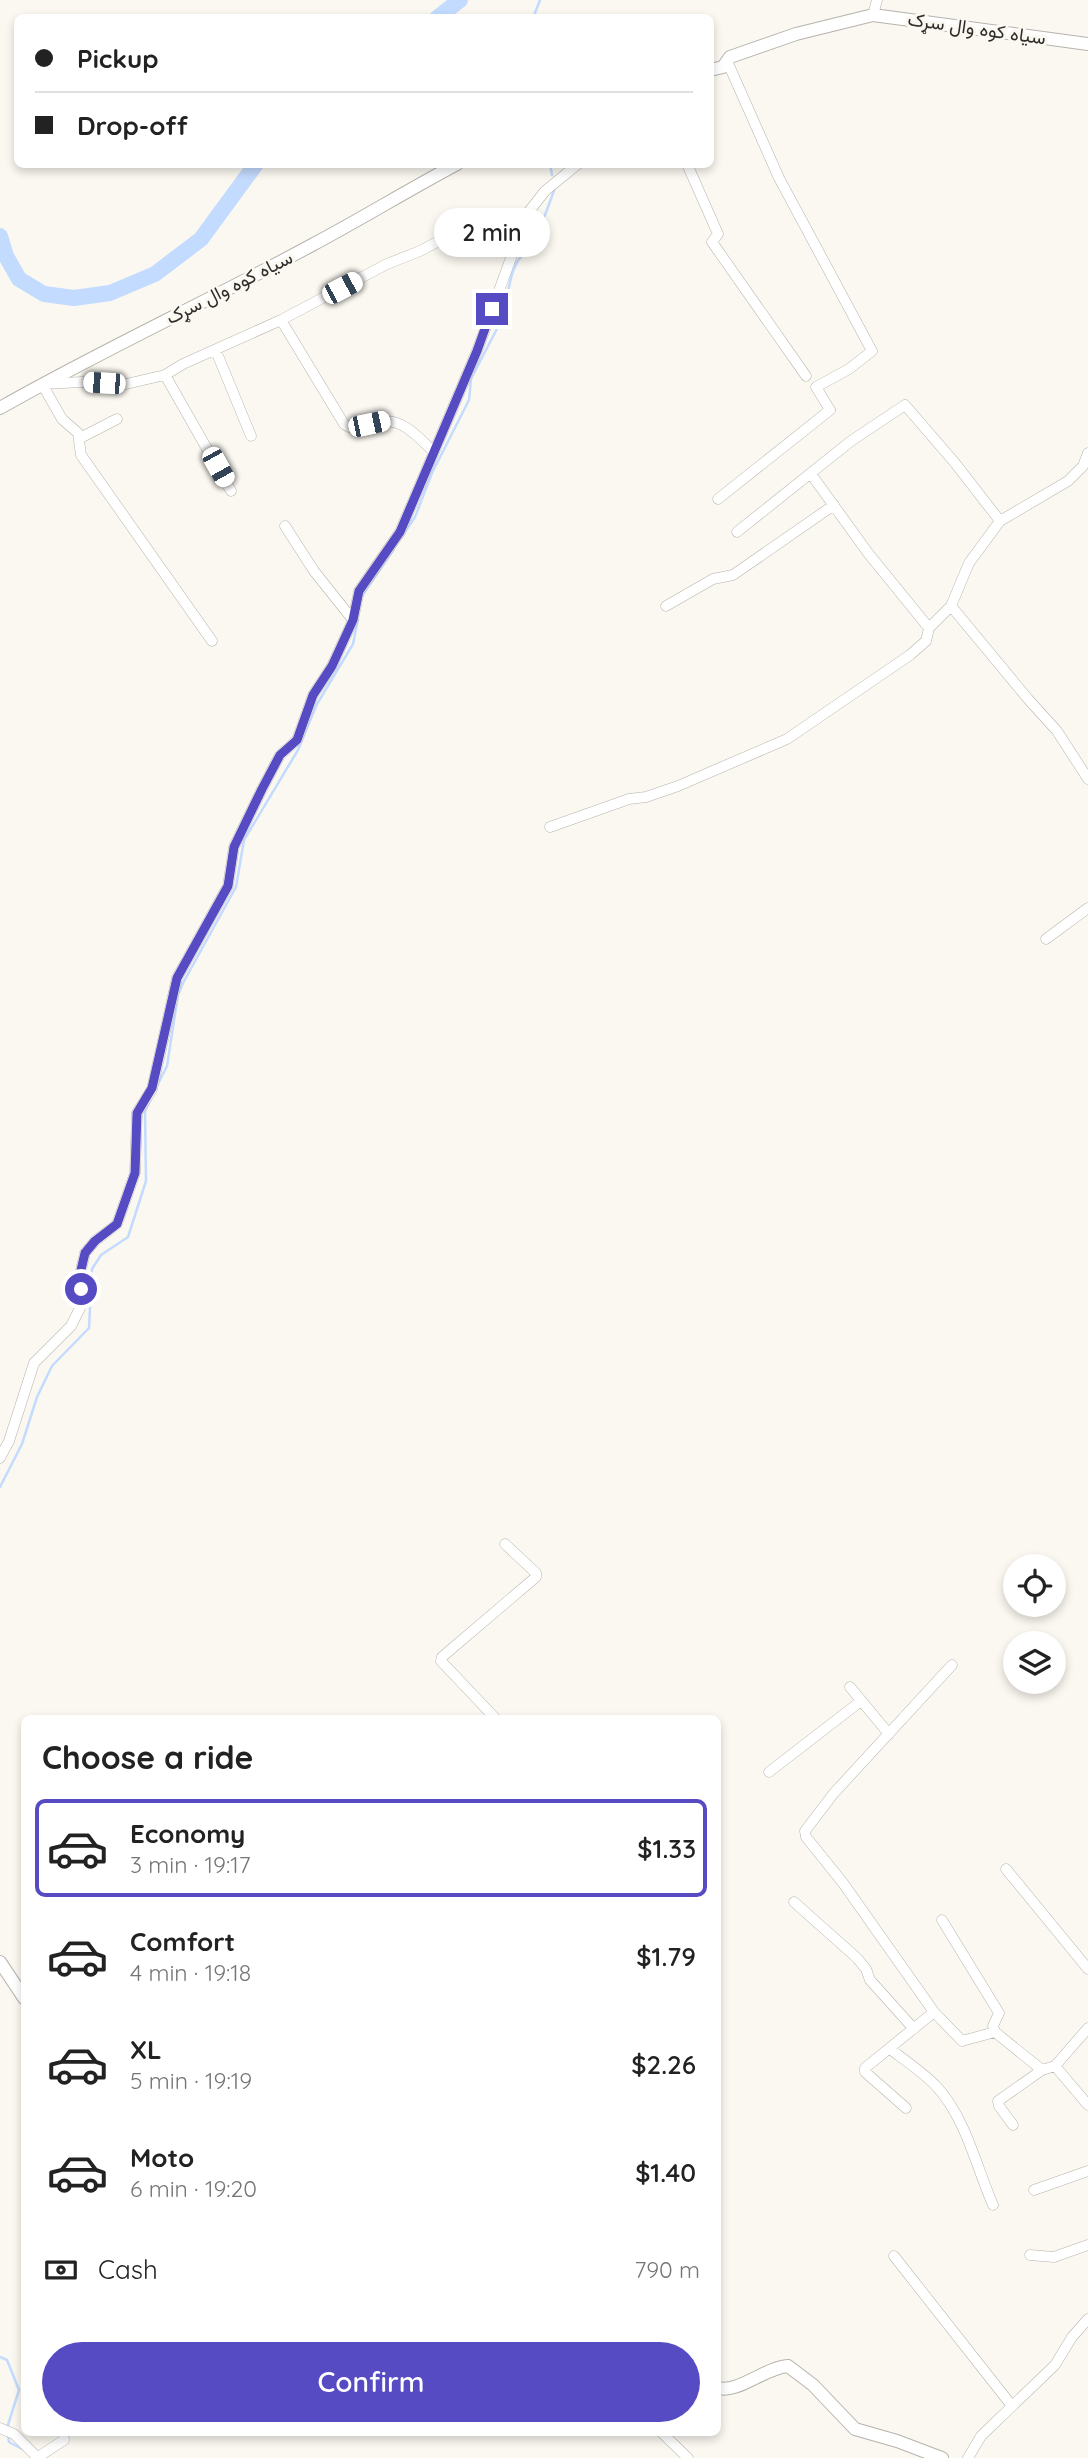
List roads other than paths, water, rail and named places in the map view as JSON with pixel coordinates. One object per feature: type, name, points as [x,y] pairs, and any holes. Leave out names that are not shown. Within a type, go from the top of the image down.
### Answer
[{"type":"street","points":[[873,15],[877,0]]},
{"type":"street","name":"سیاه کوه وال سړک","points":[[714,69],[723,67],[730,57],[796,34],[873,15],[1088,44]]},
{"type":"street","points":[[718,499],[830,410],[816,387],[849,369],[872,351],[779,178],[727,61]]},
{"type":"street","name":"سیاه کوه وال سړک","points":[[0,408],[312,245],[450,168]]},
{"type":"street","points":[[0,1458],[9,1440],[34,1363],[71,1326],[80,1308],[81,1270],[85,1253],[95,1241],[117,1224],[135,1173],[137,1113],[152,1088],[177,978],[228,886],[234,847],[280,755],[297,740],[313,695],[332,666],[353,620],[359,591],[400,532],[477,351],[527,214],[545,191],[573,168]]},
{"type":"street","points":[[689,168],[718,234],[712,242],[806,376]]},
{"type":"street","points":[[212,641],[81,454],[80,438],[62,419],[42,384],[126,384],[165,375],[458,231],[503,225],[527,214]]},
{"type":"street","points":[[281,320],[344,424],[349,427],[383,421],[396,422],[405,426],[433,451]]},
{"type":"street","points":[[216,351],[251,436]]},
{"type":"street","points":[[165,375],[231,491]]},
{"type":"street","points":[[737,532],[850,441],[905,405],[1000,521]]},
{"type":"street","points":[[80,438],[117,419]]},
{"type":"street","points":[[550,827],[602,811],[629,799],[646,797],[678,786],[787,739],[910,655],[926,641],[929,628],[951,606],[969,563],[1000,521],[1068,481],[1083,466],[1088,453]]},
{"type":"street","points":[[811,474],[868,553],[929,628]]},
{"type":"street","points":[[666,607],[712,579],[733,575],[834,505]]},
{"type":"street","points":[[285,526],[314,570],[353,620]]},
{"type":"street","points":[[951,606],[1058,732],[1088,779]]},
{"type":"street","points":[[1046,939],[1088,908]]},
{"type":"street","points":[[492,1715],[441,1661],[442,1657],[536,1577],[536,1573],[505,1544]]},
{"type":"street","points":[[952,1665],[834,1793],[805,1831],[805,1835],[872,1923],[934,2012],[962,2041],[995,2032]]},
{"type":"street","points":[[850,1687],[889,1734]]},
{"type":"street","points":[[769,1772],[861,1701]]},
{"type":"street","points":[[1006,1869],[1088,1969]]},
{"type":"street","points":[[794,1902],[857,1958],[866,1969],[870,1980],[914,2029]]},
{"type":"street","points":[[942,1920],[999,2013],[993,2026],[995,2032],[1042,2070]]},
{"type":"street","points":[[0,1962],[21,1994]]},
{"type":"street","points":[[906,2108],[865,2070],[934,2012]]},
{"type":"street","points":[[1013,2125],[998,2101],[1042,2070],[1055,2066],[1088,2028]]},
{"type":"street","points":[[890,2049],[936,2087],[950,2105],[965,2132],[993,2205]]},
{"type":"street","points":[[1055,2066],[1088,2105]]},
{"type":"street","points":[[1034,2190],[1088,2171]]},
{"type":"street","points":[[1030,2255],[1054,2257],[1088,2245]]},
{"type":"street","points":[[894,2256],[1012,2406]]},
{"type":"street","points":[[968,2458],[981,2436],[1055,2365],[1072,2337],[1088,2319]]},
{"type":"street","points":[[721,2389],[727,2390],[774,2367],[788,2366],[813,2385],[855,2429],[942,2458]]},
{"type":"street","points":[[0,2428],[13,2434],[38,2458],[61,2444],[64,2436]]},
{"type":"street","points":[[665,2436],[688,2458]]},
{"type":"waterway","points":[[442,14],[460,0]]},
{"type":"waterway","points":[[535,14],[540,0]]},
{"type":"waterway","points":[[0,236],[6,256],[19,279],[44,294],[74,298],[110,293],[155,274],[201,239],[253,168]]},
{"type":"waterway","points":[[551,168],[552,175]]},
{"type":"waterway","points":[[403,535],[415,517],[432,473],[469,400],[471,379],[501,321],[512,274],[517,262],[538,234],[555,188]]},
{"type":"waterway","points":[[362,596],[394,549]]},
{"type":"waterway","points":[[157,1086],[167,1066],[178,995],[236,887],[244,840],[298,750],[317,704],[353,644],[358,619]]},
{"type":"waterway","points":[[0,1487],[22,1444],[37,1397],[52,1366],[89,1328],[92,1269],[101,1255],[128,1237],[146,1181],[145,1111],[151,1099]]},
{"type":"waterway","points":[[0,2357],[7,2360],[19,2390],[7,2428]]},
{"type":"waterway","points":[[8,2435],[9,2442],[24,2450]]}]
